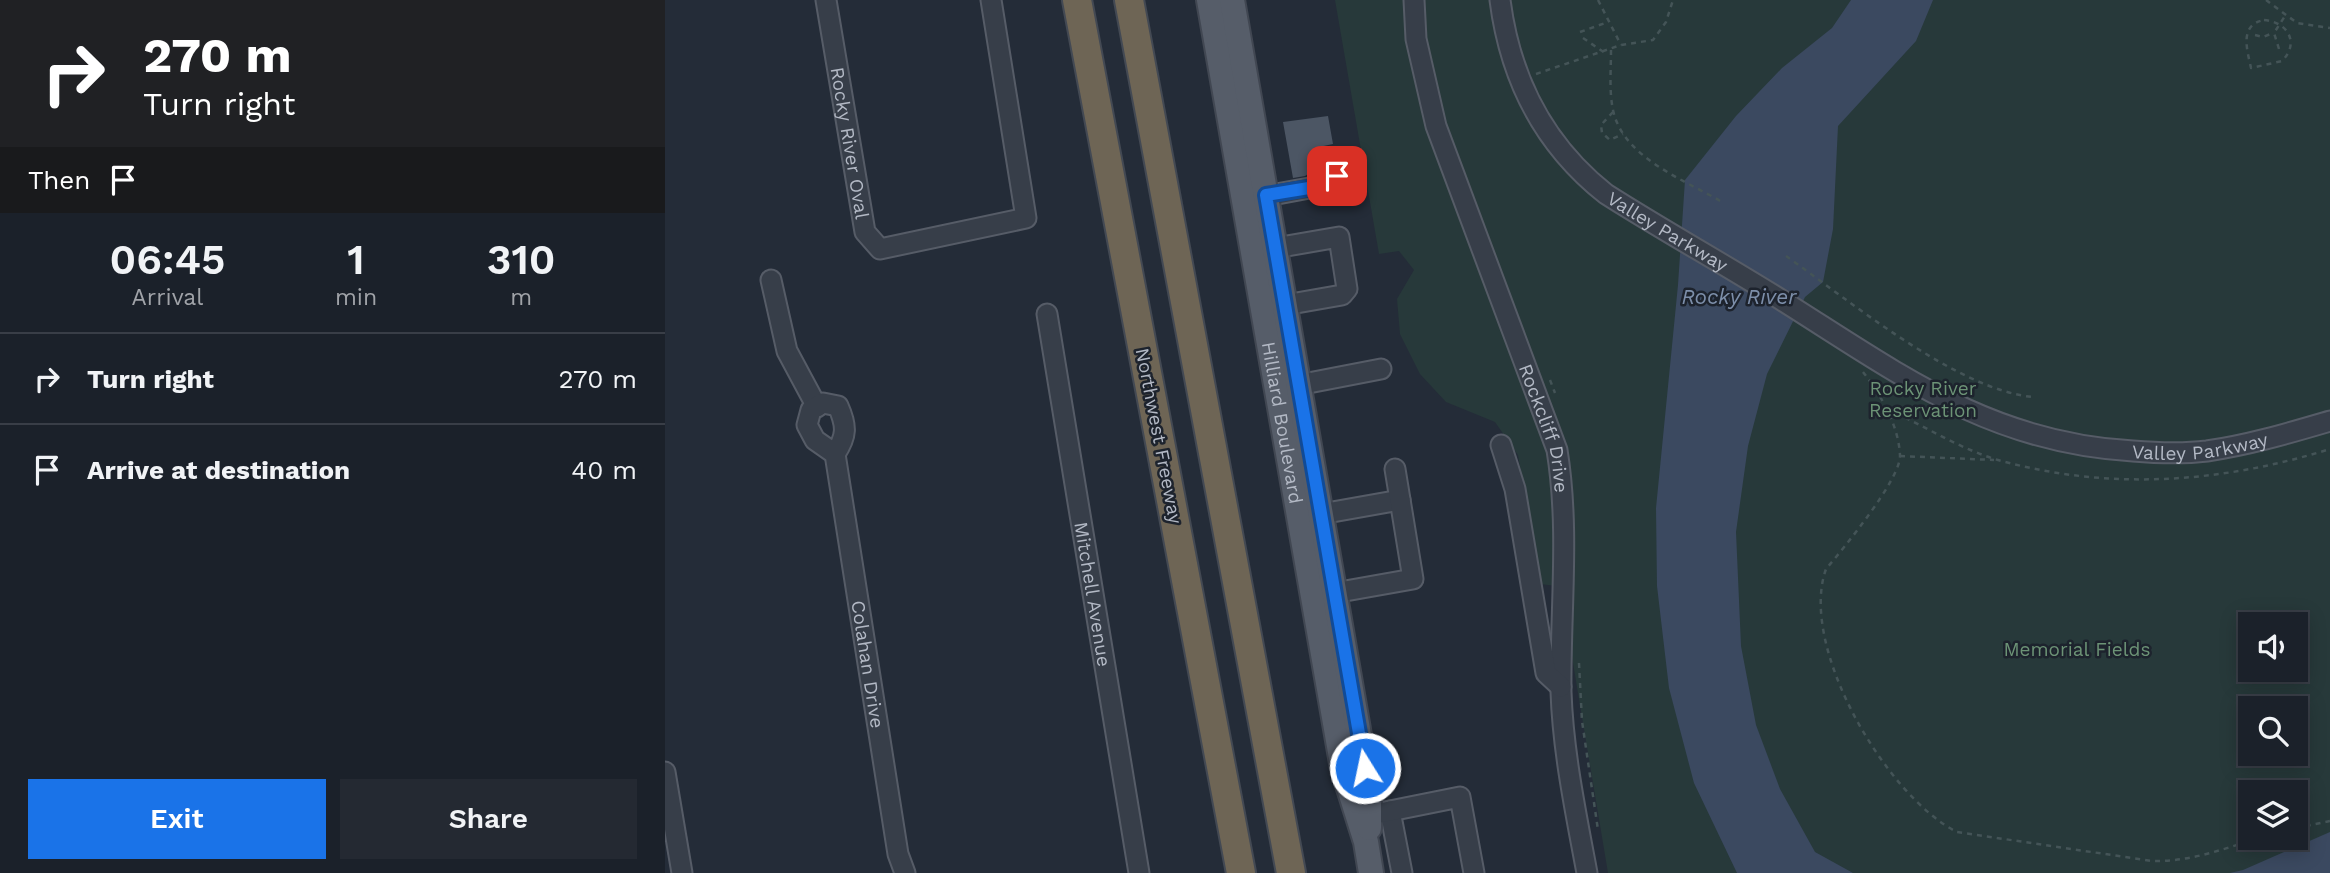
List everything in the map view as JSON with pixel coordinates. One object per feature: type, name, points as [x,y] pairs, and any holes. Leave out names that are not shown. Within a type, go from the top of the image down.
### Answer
[{"type":"highway","name":"Northwest Freeway","points":[[1077,0],[1241,873]]},
{"type":"highway","points":[[1129,0],[1291,873]]},
{"type":"main road","name":"Hilliard Boulevard","points":[[1209,0],[1343,769],[1366,842],[1371,873]]},
{"type":"main road","name":"Hilliard Boulevard","points":[[1232,0],[1369,793],[1380,813],[1366,842]]},
{"type":"street","name":"Rocky River Oval","points":[[826,0],[865,232],[880,250],[1026,218],[991,0]]},
{"type":"street","name":"Rockcliff Drive","points":[[1414,0],[1416,39],[1436,126],[1557,450],[1563,494],[1561,687],[1571,785],[1587,873]]},
{"type":"street","name":"Valley Parkway","points":[[1500,0],[1510,51],[1520,83],[1555,146],[1582,175],[1650,222],[1847,343],[1973,415],[2024,433],[2078,446],[2167,453],[2205,451],[2250,443],[2330,421]]},
{"type":"street","points":[[1266,195],[1315,187],[1321,179],[1353,173]]},
{"type":"street","points":[[1275,248],[1347,236],[1347,289],[1342,295],[1285,305]]},
{"type":"street","points":[[771,280],[787,351],[817,407],[811,410],[807,425],[815,440],[835,454]]},
{"type":"street","name":"Mitchell Avenue","points":[[1047,314],[1139,873]]},
{"type":"street","points":[[1298,385],[1381,369]]},
{"type":"street","name":"Colahan Drive","points":[[817,407],[823,403],[838,406],[846,423],[845,440],[835,454],[898,854],[905,873]]},
{"type":"street","points":[[1501,445],[1515,489],[1546,673],[1561,687]]},
{"type":"street","points":[[1334,593],[1413,579],[1395,469]]},
{"type":"street","points":[[1321,514],[1400,500]]},
{"type":"street","points":[[665,772],[682,873]]},
{"type":"street","points":[[1402,873],[1380,813],[1459,797],[1474,873]]},
{"type":"path","points":[[1598,0],[1621,46]]},
{"type":"path","points":[[1528,79],[1547,69],[1621,46],[1653,40],[1659,34],[1673,0]]},
{"type":"path","points":[[2266,0],[2297,23],[2330,28]]},
{"type":"path","points":[[2255,35],[2267,36],[2285,16]]},
{"type":"path","points":[[2264,20],[2279,24],[2290,35],[2289,52],[2281,61],[2251,68],[2246,41],[2249,29],[2264,20]]},
{"type":"path","points":[[1580,32],[1608,22]]},
{"type":"path","points":[[2275,30],[2274,41],[2279,49]]},
{"type":"path","points":[[1583,38],[1605,53]]},
{"type":"path","points":[[1611,50],[1613,112],[1623,134],[1646,157],[1722,202]]},
{"type":"path","points":[[1613,112],[1604,119],[1602,133],[1610,140],[1623,134]]},
{"type":"path","points":[[1786,256],[1944,364],[1981,385],[2008,395],[2033,397]]},
{"type":"path","points":[[1859,368],[1887,409],[1899,456],[1889,482],[1826,569],[1821,584],[1821,609],[1832,669],[1847,703],[1877,750],[1922,807],[1941,824],[1957,832],[2152,861],[2203,856],[2238,845]]},
{"type":"path","points":[[1899,456],[1996,460]]},
{"type":"path","points":[[2308,826],[2330,821]]},
{"type":"green space","name":"Rocky River Reservation","points":[[1335,0],[2330,0],[2330,873],[1608,873],[1572,657],[1572,588],[1540,584],[1518,455],[1495,422],[1446,402],[1420,374],[1400,334],[1397,299],[1414,270],[1399,251],[1379,254]]},
{"type":"water","name":"Rocky River","points":[[1851,0],[1933,0],[1916,41],[1838,126],[1833,229],[1823,282],[1805,297],[1767,374],[1748,446],[1736,532],[1741,646],[1756,725],[1780,789],[1815,852],[1853,873],[1737,873],[1694,783],[1669,688],[1657,586],[1656,508],[1678,285],[1685,180],[1736,116],[1782,68],[1832,28]]},
{"type":"water","points":[[2330,832],[2330,873],[2230,873],[2289,850],[2308,850],[2308,842]]},
{"type":"building","points":[[1328,116],[1333,144],[1314,148],[1317,168],[1305,176],[1293,178],[1283,122]]},
{"type":"route","points":[[1337,176],[1321,179],[1315,187],[1266,195],[1365,768]]},
{"type":"park label","name":"Memorial Fields","points":[[2077,649]]}]
